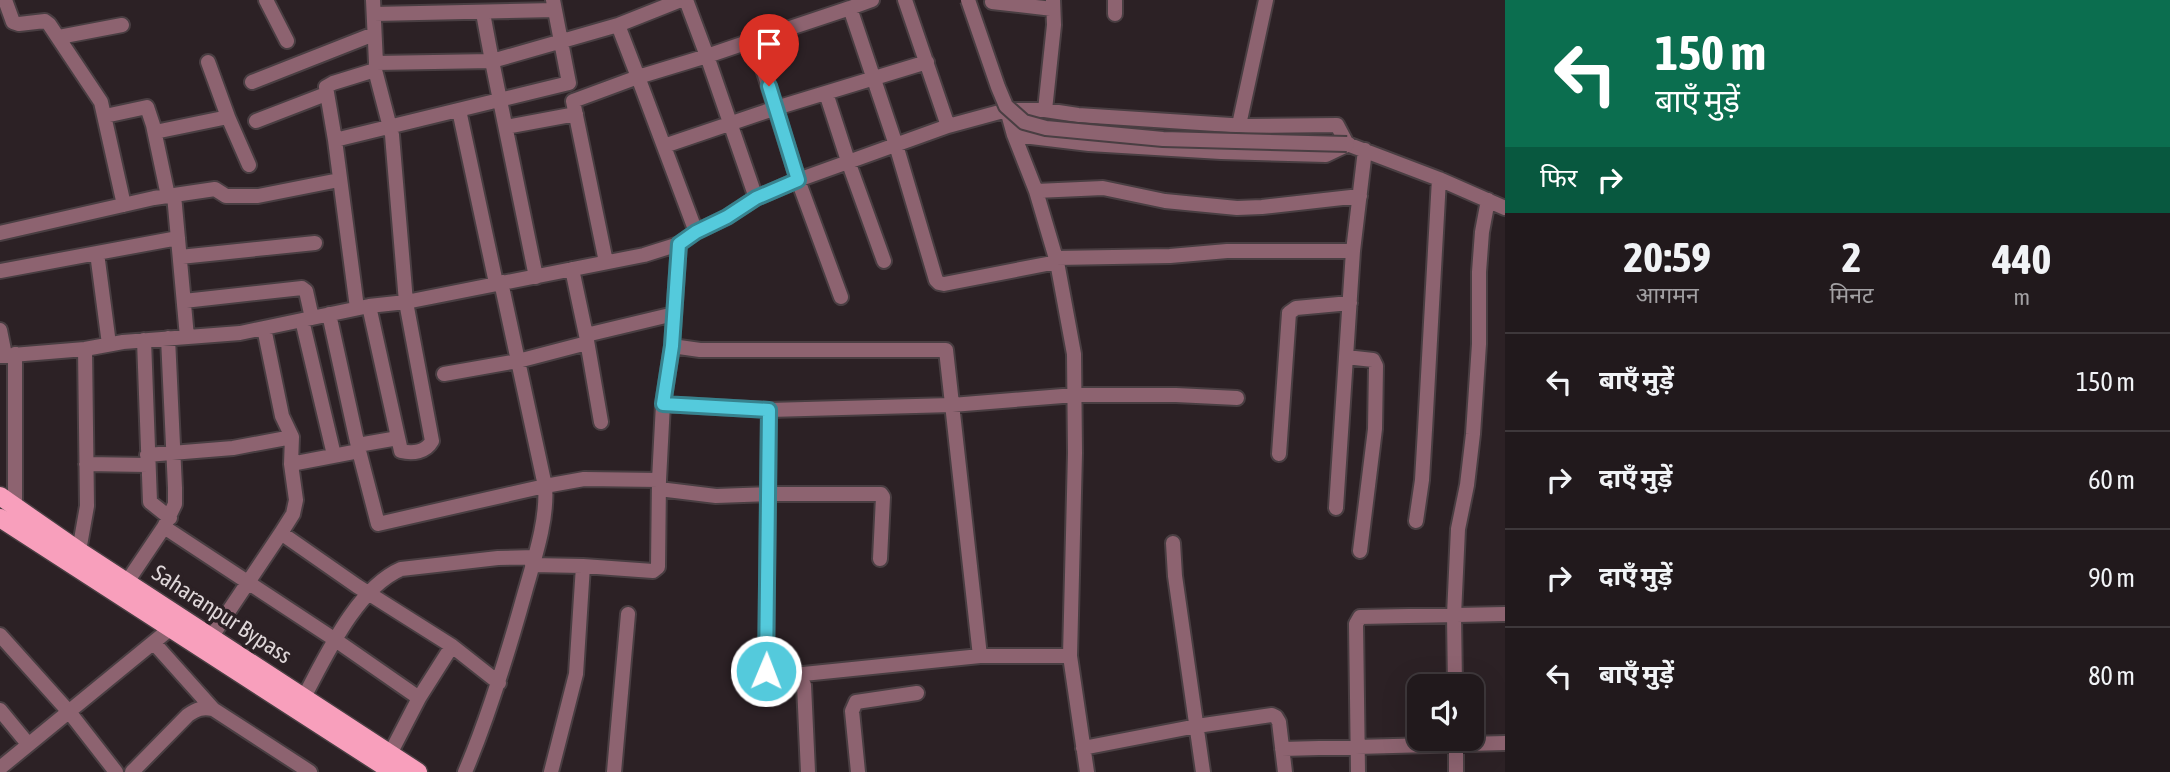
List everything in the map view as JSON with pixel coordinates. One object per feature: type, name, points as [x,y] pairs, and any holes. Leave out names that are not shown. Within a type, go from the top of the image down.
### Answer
[{"type":"main road","name":"Saharanpur Bypass","points":[[8,502],[304,698],[392,763],[418,772]]},
{"type":"main road","points":[[8,523],[171,628],[392,763]]},
{"type":"street","points":[[5,0],[13,22],[19,24],[45,21],[59,37],[101,102],[124,205]]},
{"type":"street","points":[[266,0],[286,41]]},
{"type":"street","points":[[606,262],[560,41],[554,5],[483,13],[373,7],[376,66],[391,126],[406,302],[432,441],[428,448],[423,450],[401,451],[363,307],[339,180],[326,94],[328,85],[376,66],[492,61],[560,41],[618,24],[683,0],[707,56],[756,198]]},
{"type":"street","points":[[506,127],[574,107],[638,77],[872,0]]},
{"type":"street","points":[[905,0],[948,126]]},
{"type":"street","points":[[968,0],[1006,106],[1024,122],[1059,129],[1163,139],[1348,144],[1505,208]]},
{"type":"street","points":[[1239,125],[1266,0]]},
{"type":"street","points":[[992,2],[1053,5],[1054,25],[1045,110]]},
{"type":"street","points":[[850,8],[939,283],[1057,260],[1170,256],[1202,251],[1353,251]]},
{"type":"street","points":[[483,13],[536,277]]},
{"type":"street","points":[[618,24],[696,232]]},
{"type":"street","points":[[59,37],[122,25]]},
{"type":"street","points":[[252,82],[374,34]]},
{"type":"street","points":[[754,40],[798,180],[841,297]]},
{"type":"street","points":[[208,62],[249,165]]},
{"type":"street","points":[[664,146],[926,62]]},
{"type":"street","points":[[335,140],[569,83]]},
{"type":"street","points":[[826,93],[884,261]]},
{"type":"street","points":[[256,121],[326,94]]},
{"type":"street","points":[[105,116],[147,107],[171,195],[178,238],[187,337]]},
{"type":"street","points":[[459,110],[518,361],[546,499],[534,561],[499,683],[465,772]]},
{"type":"street","points":[[7,355],[240,333],[363,307],[406,302],[644,255],[679,244],[756,198],[798,180],[948,126],[1007,110],[1045,110],[1078,115],[1239,125],[1337,125],[1348,144]]},
{"type":"street","points":[[1007,110],[1057,260],[1074,354],[1070,656],[1087,772]]},
{"type":"street","points":[[155,132],[228,117]]},
{"type":"street","points":[[1014,135],[1089,144],[1326,155],[1348,144]]},
{"type":"street","points":[[1336,508],[1353,251],[1365,150]]},
{"type":"street","points":[[1416,521],[1425,442],[1439,179]]},
{"type":"street","points":[[0,233],[171,195],[215,190],[226,196],[258,196],[339,180]]},
{"type":"street","points":[[1036,191],[1103,188],[1164,201],[1237,208],[1360,196]]},
{"type":"street","points":[[1455,674],[1454,615],[1458,530],[1473,434],[1479,344],[1479,272],[1488,200]]},
{"type":"street","points":[[0,271],[178,238]]},
{"type":"street","points":[[180,257],[315,243]]},
{"type":"street","points":[[304,698],[334,639],[369,592],[401,569],[498,558],[656,570],[663,404],[672,346],[679,244]]},
{"type":"street","points":[[97,253],[109,344]]},
{"type":"street","points":[[572,269],[601,422]]},
{"type":"street","points":[[184,301],[302,288],[306,291],[307,319],[334,455]]},
{"type":"street","points":[[1279,454],[1289,313],[1296,308],[1350,303]]},
{"type":"street","points":[[329,314],[378,524],[584,479],[659,484],[716,496],[881,494],[880,559]]},
{"type":"street","points":[[444,374],[518,361],[674,314]]},
{"type":"street","points":[[212,636],[293,514],[296,500],[291,464],[292,437],[282,416],[264,328]]},
{"type":"street","points":[[0,330],[7,355],[8,523]]},
{"type":"street","points":[[127,582],[167,522],[175,504],[168,338]]},
{"type":"street","points":[[144,340],[150,502],[167,522],[247,582],[419,698]]},
{"type":"street","points":[[672,346],[713,351],[886,352],[944,349],[947,352],[980,656]]},
{"type":"street","points":[[79,551],[87,506],[85,349]]},
{"type":"street","points":[[1346,357],[1373,360],[1377,366],[1375,429],[1360,551]]},
{"type":"street","points":[[663,404],[769,410],[952,405],[1075,396],[1237,398]]},
{"type":"street","points":[[769,410],[766,671],[769,675],[774,677],[980,656],[1070,656]]},
{"type":"street","points":[[86,464],[147,460],[174,453],[233,448],[292,437]]},
{"type":"street","points":[[291,464],[398,438]]},
{"type":"street","points":[[281,533],[452,646],[499,683]]},
{"type":"street","points":[[1173,543],[1175,576],[1203,772]]},
{"type":"street","points":[[551,772],[576,674],[583,566]]},
{"type":"street","points":[[614,772],[628,614]]},
{"type":"street","points":[[1359,772],[1357,620],[1363,616],[1505,614]]},
{"type":"street","points":[[0,768],[171,628]]},
{"type":"street","points":[[0,635],[69,713],[116,772]]},
{"type":"street","points":[[154,643],[213,709],[310,772]]},
{"type":"street","points":[[392,763],[419,698],[452,646]]},
{"type":"street","points":[[804,685],[808,772]]},
{"type":"street","points":[[858,772],[852,710],[856,702],[917,693]]},
{"type":"street","points":[[132,772],[197,709],[213,709]]},
{"type":"street","points":[[0,710],[28,744]]},
{"type":"street","points":[[1083,748],[1197,726],[1275,716],[1279,722],[1285,772]]},
{"type":"street","points":[[1484,742],[1505,743]]},
{"type":"street","points":[[1282,749],[1407,744]]},
{"type":"street","points":[[1456,751],[1456,772]]},
{"type":"route","points":[[766,671],[769,410],[663,404],[672,346],[679,244],[756,198],[798,180],[769,86]]}]
